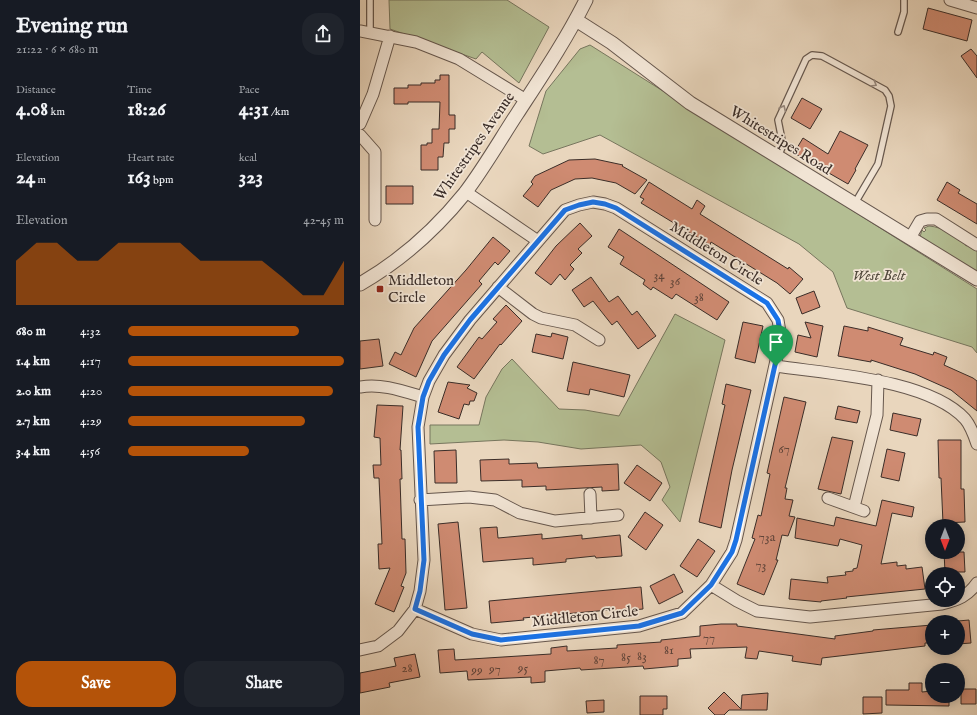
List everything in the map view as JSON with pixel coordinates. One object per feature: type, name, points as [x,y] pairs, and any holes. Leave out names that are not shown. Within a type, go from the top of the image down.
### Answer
[{"type":"street","name":"Whitestripes Avenue","points":[[360,284],[399,258],[440,222],[466,192],[576,20],[586,0]]},
{"type":"street","points":[[950,0],[977,8]]},
{"type":"street","name":"Whitestripes Road","points":[[576,20],[612,43],[690,103],[977,279]]},
{"type":"street","points":[[365,32],[416,42],[459,59],[526,100]]},
{"type":"street","points":[[360,124],[373,94],[390,36]]},
{"type":"street","points":[[360,134],[376,152],[376,220]]},
{"type":"street","points":[[466,192],[538,241]]},
{"type":"street","name":"Middleton Circle","points":[[593,202],[616,208],[767,303],[778,320],[781,338],[776,366],[736,540],[732,552],[711,585],[682,613],[639,626],[501,640],[472,634],[415,609],[420,591],[424,560],[420,500],[418,427],[423,397],[429,381],[444,355],[470,320],[538,241],[565,210],[593,202]]},
{"type":"street","points":[[910,238],[920,221],[936,219],[977,245]]},
{"type":"street","points":[[498,287],[533,314],[541,318],[575,325],[600,340]]},
{"type":"street","points":[[776,366],[878,380],[917,392],[942,402],[955,410],[971,428],[977,444]]},
{"type":"street","points":[[828,498],[859,509],[877,414],[878,380]]},
{"type":"street","points":[[360,387],[370,385],[399,390],[423,397]]},
{"type":"street","points":[[590,494],[591,518]]},
{"type":"street","points":[[420,500],[469,497],[495,500],[520,513],[554,521],[618,516]]},
{"type":"street","points":[[711,585],[757,611],[810,617],[942,604],[957,601],[968,594],[977,583]]},
{"type":"street","points":[[360,650],[378,646],[393,635],[398,631],[415,609]]},
{"type":"lane","points":[[365,32],[370,0]]},
{"type":"lane","points":[[898,32],[904,12],[904,0]]},
{"type":"lane","points":[[778,157],[783,145],[778,120],[806,59],[812,55],[822,56],[885,90],[889,96],[891,106],[878,164],[854,204]]},
{"type":"green space","points":[[389,0],[507,0],[549,27],[519,83],[482,52],[476,59],[390,29]]},
{"type":"green space","name":"West Belt","points":[[590,45],[977,289],[977,353],[972,347],[847,308],[833,272],[799,244],[600,135],[543,154],[529,146],[546,91],[580,49]]},
{"type":"green space","points":[[929,226],[949,232],[966,243],[965,245],[967,246],[968,244],[977,250],[977,273],[920,237],[922,230],[924,232],[926,230],[924,228]]},
{"type":"green space","points":[[675,314],[725,340],[680,522],[662,500],[670,487],[661,462],[641,445],[581,449],[538,442],[504,440],[430,444],[430,425],[479,425],[486,397],[502,369],[512,359],[559,409],[585,410],[619,416]]},
{"type":"building","points":[[928,8],[972,20],[967,41],[923,29]]},
{"type":"building","points":[[971,49],[977,56],[977,78],[961,56]]},
{"type":"building","points":[[440,75],[449,75],[449,115],[455,115],[455,129],[449,129],[449,143],[444,143],[443,157],[438,157],[438,170],[421,170],[421,145],[432,143],[432,129],[439,129],[440,102],[408,102],[408,104],[394,104],[394,88],[408,88],[408,85],[421,85],[421,83],[435,83],[435,80],[440,80]]},
{"type":"building","points":[[802,98],[822,109],[810,129],[791,118]]},
{"type":"building","points":[[840,131],[868,145],[848,184],[794,153],[803,138],[828,154]]},
{"type":"building","points":[[595,159],[623,165],[622,166],[647,180],[635,194],[616,183],[592,178],[575,179],[551,190],[538,207],[523,196],[533,184],[531,182],[535,176],[569,160]]},
{"type":"building","points":[[649,182],[692,209],[697,200],[705,206],[700,214],[788,269],[789,267],[803,279],[790,294],[777,283],[711,242],[710,245],[641,203],[644,199],[640,197]]},
{"type":"building","points":[[947,182],[960,190],[958,193],[977,204],[977,224],[937,200]]},
{"type":"building","points":[[386,186],[413,186],[413,204],[386,204]]},
{"type":"building","points":[[580,223],[592,236],[578,249],[582,253],[570,265],[574,269],[565,280],[560,274],[551,285],[535,273],[556,246]]},
{"type":"building","points":[[619,229],[729,302],[717,320],[676,294],[672,299],[653,287],[651,290],[643,284],[645,280],[620,264],[624,257],[608,247]]},
{"type":"building","points":[[493,237],[510,251],[498,265],[495,262],[479,281],[482,284],[432,341],[416,377],[389,364],[395,352],[401,355],[414,328],[466,270]]},
{"type":"building","points":[[591,277],[609,302],[618,296],[632,315],[637,311],[656,336],[638,349],[617,321],[612,325],[593,301],[584,307],[572,290]]},
{"type":"building","points":[[814,291],[820,307],[802,314],[796,298]]},
{"type":"building","points":[[506,305],[522,321],[501,345],[500,344],[474,379],[457,367],[479,337],[482,339],[497,322],[493,319]]},
{"type":"building","points":[[743,322],[763,326],[755,363],[735,358]]},
{"type":"building","points":[[805,322],[823,326],[817,357],[795,352],[798,335],[811,338]]},
{"type":"building","points":[[844,326],[868,331],[868,327],[903,338],[900,345],[933,355],[934,352],[947,357],[944,365],[977,381],[977,411],[951,390],[915,374],[871,360],[871,362],[838,356]]},
{"type":"building","points":[[552,333],[568,337],[563,359],[532,352],[536,334],[551,337]]},
{"type":"building","points":[[379,339],[383,366],[360,369],[360,341]]},
{"type":"building","points":[[573,362],[630,375],[624,397],[590,389],[589,395],[567,391]]},
{"type":"building","points":[[448,382],[470,385],[467,388],[477,393],[474,401],[470,401],[469,405],[464,404],[459,419],[438,412]]},
{"type":"building","points":[[726,384],[751,390],[732,470],[721,528],[699,522],[725,405],[722,404]]},
{"type":"building","points":[[784,397],[806,402],[785,488],[787,488],[785,499],[793,500],[789,516],[795,517],[788,536],[782,535],[776,560],[778,560],[764,595],[737,584],[755,539],[752,538],[758,515],[761,516],[770,474],[767,473]]},
{"type":"building","points":[[377,405],[403,406],[400,450],[402,479],[400,479],[402,539],[405,539],[406,573],[401,586],[404,587],[394,612],[375,604],[390,568],[379,569],[378,544],[382,544],[379,478],[374,478],[373,465],[381,465],[380,438],[374,437]]},
{"type":"building","points":[[838,406],[860,411],[857,423],[835,419]]},
{"type":"building","points":[[893,413],[921,419],[917,436],[890,430]]},
{"type":"building","points":[[832,437],[853,441],[841,494],[818,489]]},
{"type":"building","points":[[938,440],[961,440],[961,489],[964,489],[965,519],[943,519],[941,478],[939,478]]},
{"type":"building","points":[[887,449],[905,453],[899,481],[881,477]]},
{"type":"building","points":[[456,450],[457,483],[435,483],[434,451]]},
{"type":"building","points":[[509,459],[509,464],[537,463],[538,468],[618,464],[619,490],[602,491],[602,487],[546,490],[546,486],[522,487],[522,480],[481,481],[480,460]]},
{"type":"building","points":[[637,465],[662,483],[650,501],[624,483]]},
{"type":"building","points":[[882,500],[914,507],[912,517],[892,513],[881,564],[897,562],[897,566],[906,565],[906,569],[922,567],[925,589],[846,597],[847,598],[821,602],[789,599],[791,579],[828,583],[827,577],[846,575],[845,572],[853,571],[853,569],[857,568],[862,545],[840,539],[838,546],[795,538],[797,518],[834,526],[836,517],[876,526]]},
{"type":"building","points":[[645,512],[663,525],[646,550],[628,537]]},
{"type":"building","points":[[458,522],[467,608],[445,610],[438,524]]},
{"type":"building","points":[[497,527],[498,538],[542,534],[542,539],[582,535],[582,539],[620,535],[622,556],[596,558],[595,556],[566,559],[566,562],[533,565],[533,558],[483,562],[480,528]]},
{"type":"building","points":[[698,539],[715,551],[697,577],[680,566]]},
{"type":"building","points":[[944,559],[964,559],[965,567],[945,567]]},
{"type":"building","points":[[674,574],[683,592],[659,604],[650,586]]},
{"type":"building","points":[[641,587],[643,609],[611,612],[610,610],[586,612],[523,618],[524,620],[491,623],[489,601]]},
{"type":"building","points":[[965,620],[969,620],[971,643],[965,643]]},
{"type":"building","points":[[737,624],[737,626],[835,639],[835,636],[873,630],[925,626],[925,646],[822,658],[821,665],[792,661],[793,656],[759,651],[757,659],[745,658],[747,647],[690,649],[691,658],[678,659],[678,666],[644,669],[643,666],[581,670],[580,668],[545,671],[545,682],[531,683],[531,677],[468,680],[467,671],[440,673],[438,650],[454,649],[455,660],[551,654],[551,648],[567,646],[567,651],[617,648],[617,645],[661,642],[661,640],[700,636],[700,626]]},
{"type":"building","points":[[415,654],[420,677],[389,683],[390,687],[360,693],[360,673],[396,666],[394,658]]},
{"type":"building","points":[[909,683],[922,683],[922,692],[925,692],[925,703],[949,703],[949,706],[886,705],[886,690],[909,690]]},
{"type":"building","points":[[965,689],[976,689],[976,704],[961,704],[965,703]]},
{"type":"building","points":[[724,692],[741,709],[742,695],[768,693],[767,710],[729,710],[724,715],[715,715],[708,708]]},
{"type":"building","points":[[640,696],[667,696],[667,709],[663,709],[663,715],[640,715]]},
{"type":"building","points":[[863,697],[882,697],[882,713],[863,714]]},
{"type":"building","points":[[604,700],[604,712],[587,713],[586,701]]},
{"type":"place","name":"Middleton Circle","points":[[380,289]]},
{"type":"route","points":[[593,202],[616,208],[767,303],[778,320],[781,338],[776,366],[732,552],[711,585],[682,613],[639,626],[501,640],[472,634],[415,609],[420,591],[424,560],[418,456],[418,427],[423,397],[429,381],[444,355],[470,320],[565,210],[593,202]]}]
